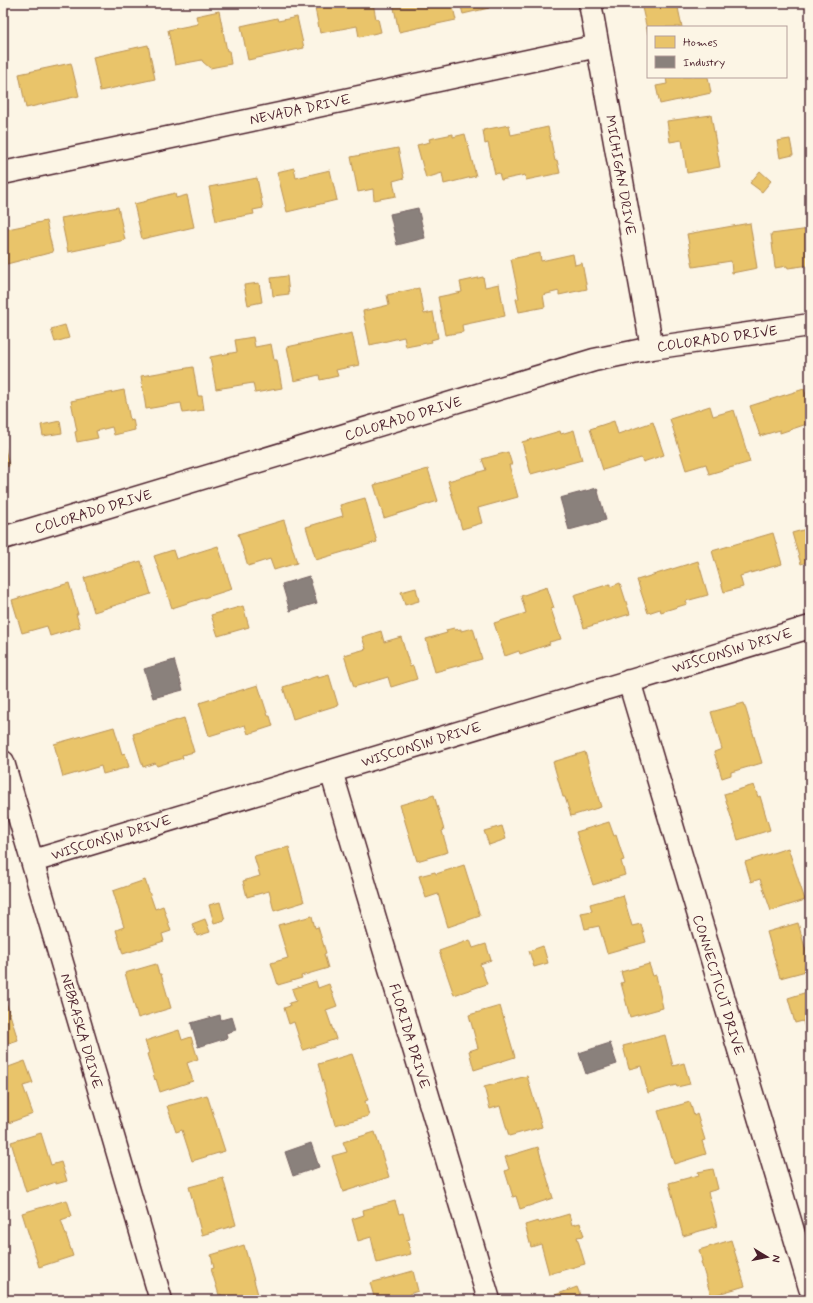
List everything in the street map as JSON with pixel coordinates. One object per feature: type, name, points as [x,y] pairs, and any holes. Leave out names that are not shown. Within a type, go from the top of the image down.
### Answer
[{"type":"street","name":"MICHIGAN DRIVE","points":[[590,3],[652,348]]},
{"type":"street","name":"NEVADA DRIVE","points":[[3,173],[598,46]]},
{"type":"street","name":"COLORADO DRIVE","points":[[3,538],[586,363],[652,348],[810,325]]},
{"type":"street","name":"WISCONSIN DRIVE","points":[[33,861],[810,627]]},
{"type":"street","name":"CONNECTICUT DRIVE","points":[[629,682],[810,1288]]},
{"type":"street","name":"NEBRASKA DRIVE","points":[[3,762],[161,1300]]},
{"type":"street","name":"FLORIDA DRIVE","points":[[331,771],[490,1300]]},
{"type":"building: Homes","points":[[314,3],[373,3],[376,19],[378,19],[381,32],[359,37],[357,26],[320,33]]},
{"type":"building: Homes","points":[[393,3],[452,3],[456,20],[399,32]]},
{"type":"building: Homes","points":[[460,3],[488,3],[489,8],[463,14]]},
{"type":"building: Homes","points":[[641,3],[677,3],[682,26],[647,26],[647,30]]},
{"type":"building: Homes","points":[[219,11],[231,64],[210,68],[202,60],[175,65],[168,30],[198,24],[196,16]]},
{"type":"building: Homes","points":[[297,17],[304,48],[248,60],[241,26],[277,18],[278,21]]},
{"type":"building: Homes","points":[[148,45],[155,79],[100,91],[93,57]]},
{"type":"building: Homes","points":[[71,63],[79,96],[26,108],[19,74]]},
{"type":"building: Homes","points":[[666,78],[708,78],[711,93],[660,104],[656,86],[667,84]]},
{"type":"building: Homes","points":[[3,91],[7,110],[3,111]]},
{"type":"building: Homes","points":[[711,115],[720,167],[687,173],[682,140],[670,142],[667,121]]},
{"type":"building: Homes","points":[[509,125],[511,135],[548,127],[555,161],[557,160],[560,173],[526,180],[525,175],[501,180],[499,173],[495,174],[488,143],[485,144],[483,130]]},
{"type":"building: Homes","points":[[453,134],[453,137],[465,134],[476,176],[444,184],[442,173],[426,178],[417,145],[430,142],[429,139]]},
{"type":"building: Homes","points":[[790,139],[793,155],[780,158],[777,141]]},
{"type":"building: Homes","points":[[398,148],[404,178],[393,181],[396,196],[374,200],[373,189],[358,192],[351,157]]},
{"type":"building: Homes","points":[[294,168],[296,178],[330,170],[337,200],[287,212],[277,172]]},
{"type":"building: Homes","points":[[760,171],[771,181],[762,192],[750,183]]},
{"type":"building: Homes","points":[[257,178],[263,208],[253,210],[254,214],[216,221],[209,187]]},
{"type":"building: Homes","points":[[175,193],[176,198],[187,195],[194,227],[142,239],[134,204]]},
{"type":"building: Homes","points":[[118,207],[125,240],[68,252],[61,218]]},
{"type":"building: Homes","points":[[46,221],[53,252],[3,265],[3,230]]},
{"type":"building: Homes","points":[[750,223],[757,268],[732,273],[731,261],[693,267],[687,234]]},
{"type":"building: Homes","points":[[810,229],[810,265],[775,268],[771,234]]},
{"type":"building: Homes","points":[[540,253],[541,261],[573,254],[575,265],[582,263],[587,289],[559,295],[559,291],[543,295],[545,307],[519,312],[516,299],[519,298],[511,259]]},
{"type":"building: Homes","points":[[287,276],[289,294],[273,296],[271,278]]},
{"type":"building: Homes","points":[[483,277],[485,287],[499,284],[505,316],[462,325],[463,332],[445,335],[438,297],[462,292],[460,282]]},
{"type":"building: Homes","points":[[259,283],[262,302],[248,305],[244,285]]},
{"type":"building: Homes","points":[[419,288],[424,314],[433,312],[438,338],[431,340],[432,342],[406,347],[404,337],[370,345],[363,311],[389,305],[387,295]]},
{"type":"building: Homes","points":[[65,325],[69,338],[55,342],[51,329]]},
{"type":"building: Homes","points":[[352,333],[359,365],[336,370],[338,376],[320,380],[319,375],[294,381],[287,347]]},
{"type":"building: Homes","points":[[253,337],[255,347],[271,344],[274,360],[277,360],[282,388],[255,393],[253,383],[216,389],[210,357],[237,352],[235,340]]},
{"type":"building: Homes","points":[[193,367],[198,396],[202,396],[204,410],[183,413],[181,403],[146,409],[141,376]]},
{"type":"building: Homes","points":[[804,389],[810,407],[810,423],[780,433],[780,430],[760,436],[750,406]]},
{"type":"building: Homes","points":[[124,390],[130,420],[133,419],[135,430],[114,435],[112,427],[96,431],[98,438],[77,442],[75,432],[77,431],[71,401]]},
{"type":"building: Homes","points":[[710,406],[713,416],[734,410],[750,462],[709,474],[706,464],[686,470],[670,419]]},
{"type":"building: Homes","points":[[60,421],[62,433],[43,436],[41,425]]},
{"type":"building: Homes","points":[[614,421],[618,434],[653,422],[664,455],[643,462],[641,458],[603,470],[590,429]]},
{"type":"building: Homes","points":[[574,430],[582,460],[531,474],[522,442],[560,431],[561,434]]},
{"type":"building: Homes","points":[[3,440],[9,466],[3,467]]},
{"type":"building: Homes","points":[[508,452],[512,465],[509,465],[518,497],[478,508],[482,523],[462,529],[448,481],[486,470],[482,459]]},
{"type":"building: Homes","points":[[428,469],[438,501],[384,518],[374,485]]},
{"type":"building: Homes","points":[[365,498],[377,542],[316,560],[306,527],[343,516],[340,505]]},
{"type":"building: Homes","points":[[284,520],[297,563],[274,570],[270,559],[248,566],[238,534]]},
{"type":"building: Homes","points":[[810,528],[810,561],[801,564],[792,533]]},
{"type":"building: Homes","points":[[773,533],[782,564],[740,576],[743,587],[724,592],[712,551]]},
{"type":"building: Homes","points":[[218,546],[232,589],[172,608],[154,556],[173,550],[176,559]]},
{"type":"building: Homes","points":[[141,561],[151,594],[94,612],[84,578]]},
{"type":"building: Homes","points":[[698,561],[708,595],[686,601],[687,604],[661,612],[660,609],[648,613],[637,580]]},
{"type":"building: Homes","points":[[69,583],[78,614],[76,614],[80,627],[50,636],[47,626],[22,633],[12,600]]},
{"type":"building: Homes","points":[[620,583],[630,614],[584,628],[574,595],[610,584],[610,587]]},
{"type":"building: Homes","points":[[547,587],[554,608],[551,609],[561,639],[549,642],[550,644],[520,654],[519,651],[505,656],[494,623],[526,613],[521,596]]},
{"type":"building: Homes","points":[[416,588],[419,601],[405,605],[401,592]]},
{"type":"building: Homes","points":[[243,606],[249,627],[218,636],[211,615]]},
{"type":"building: Homes","points":[[454,628],[455,630],[461,629],[461,631],[473,628],[482,659],[435,672],[426,639],[447,633],[446,630]]},
{"type":"building: Homes","points":[[381,631],[384,642],[401,637],[410,667],[413,666],[417,679],[391,687],[388,677],[354,687],[344,655],[366,649],[362,637]]},
{"type":"building: Homes","points":[[329,675],[338,705],[293,719],[283,687],[318,676],[318,678]]},
{"type":"building: Homes","points":[[258,685],[268,716],[270,716],[273,726],[248,734],[245,725],[209,736],[199,703]]},
{"type":"building: Homes","points":[[744,703],[762,763],[731,772],[731,775],[722,778],[714,752],[722,749],[711,712]]},
{"type":"building: Homes","points":[[184,718],[194,752],[182,755],[183,758],[157,766],[155,763],[143,767],[133,734]]},
{"type":"building: Homes","points":[[114,727],[122,754],[125,753],[129,767],[103,774],[101,766],[63,777],[54,744]]},
{"type":"building: Homes","points":[[585,752],[601,807],[571,816],[565,797],[563,797],[553,762]]},
{"type":"building: Homes","points":[[754,785],[758,797],[760,796],[770,830],[738,840],[724,794]]},
{"type":"building: Homes","points":[[434,795],[444,830],[442,831],[448,852],[417,861],[400,805]]},
{"type":"building: Homes","points":[[609,822],[614,836],[616,835],[624,860],[621,861],[625,875],[593,885],[576,832]]},
{"type":"building: Homes","points":[[502,826],[506,839],[489,845],[484,831]]},
{"type":"building: Homes","points":[[289,847],[304,902],[274,911],[269,891],[247,897],[243,881],[260,876],[254,856]]},
{"type":"building: Homes","points":[[788,848],[805,900],[771,911],[760,879],[751,882],[745,862]]},
{"type":"building: Homes","points":[[464,865],[480,916],[448,927],[438,894],[426,898],[419,876],[435,872],[436,874]]},
{"type":"building: Homes","points":[[145,880],[155,909],[163,906],[171,931],[162,934],[164,941],[123,954],[116,930],[124,927],[113,891]]},
{"type":"building: Homes","points":[[623,895],[632,926],[641,924],[646,942],[607,953],[599,926],[585,929],[581,913],[592,911],[590,904]]},
{"type":"building: Homes","points":[[220,902],[225,920],[214,923],[209,905]]},
{"type":"building: Homes","points":[[312,916],[315,928],[318,927],[326,953],[324,954],[328,968],[278,985],[271,963],[288,958],[278,925]]},
{"type":"building: Homes","points":[[205,919],[210,932],[197,936],[192,924]]},
{"type":"building: Homes","points":[[798,923],[810,965],[810,970],[780,978],[767,932]]},
{"type":"building: Homes","points":[[470,940],[473,948],[486,944],[491,960],[480,964],[487,984],[454,995],[439,951]]},
{"type":"building: Homes","points":[[543,946],[548,963],[534,967],[529,951]]},
{"type":"building: Homes","points":[[156,964],[159,974],[161,974],[171,1008],[138,1018],[125,973]]},
{"type":"building: Homes","points":[[649,964],[653,976],[656,975],[663,1008],[630,1017],[621,983],[624,982],[621,972]]},
{"type":"building: Homes","points":[[316,981],[318,988],[329,984],[337,1006],[326,1010],[336,1039],[303,1050],[294,1022],[289,1024],[284,1008],[290,1006],[289,1003],[296,1001],[292,989]]},
{"type":"building: Homes","points":[[810,991],[810,1047],[803,1021],[795,1023],[788,998]]},
{"type":"building: Homes","points":[[4,995],[18,1040],[3,1045],[3,996]]},
{"type":"building: Homes","points":[[500,1006],[515,1057],[474,1070],[469,1051],[478,1048],[469,1015]]},
{"type":"building: Homes","points":[[179,1030],[182,1040],[191,1037],[198,1059],[187,1063],[193,1081],[160,1092],[147,1054],[149,1053],[145,1041]]},
{"type":"building: Homes","points":[[665,1035],[673,1066],[684,1063],[690,1084],[677,1087],[676,1085],[648,1093],[641,1066],[629,1069],[623,1046]]},
{"type":"building: Homes","points":[[352,1054],[368,1100],[365,1101],[369,1116],[335,1125],[318,1064]]},
{"type":"building: Homes","points":[[25,1061],[33,1083],[23,1086],[33,1114],[3,1125],[3,1069]]},
{"type":"building: Homes","points":[[527,1076],[542,1127],[509,1136],[500,1106],[490,1109],[484,1087]]},
{"type":"building: Homes","points":[[207,1095],[225,1151],[192,1161],[182,1130],[176,1132],[167,1106]]},
{"type":"building: Homes","points":[[690,1102],[694,1116],[697,1114],[705,1140],[702,1141],[706,1154],[674,1164],[658,1111]]},
{"type":"building: Homes","points":[[375,1132],[389,1177],[343,1192],[332,1156],[347,1152],[343,1142]]},
{"type":"building: Homes","points":[[41,1133],[51,1165],[61,1162],[67,1181],[56,1184],[56,1182],[26,1192],[11,1142]]},
{"type":"building: Homes","points":[[538,1147],[553,1198],[520,1209],[516,1196],[513,1197],[505,1171],[509,1169],[505,1157]]},
{"type":"building: Homes","points":[[713,1169],[718,1189],[708,1192],[717,1226],[683,1236],[669,1183],[699,1175],[698,1172]]},
{"type":"building: Homes","points":[[223,1178],[236,1225],[202,1235],[189,1187]]},
{"type":"building: Homes","points":[[67,1200],[72,1216],[61,1220],[73,1256],[39,1267],[22,1213]]},
{"type":"building: Homes","points":[[395,1201],[399,1214],[403,1213],[410,1239],[407,1240],[411,1254],[377,1263],[371,1237],[358,1241],[352,1219],[364,1215],[363,1210]]},
{"type":"building: Homes","points":[[569,1214],[572,1225],[580,1223],[584,1236],[577,1237],[585,1264],[549,1274],[541,1244],[531,1247],[525,1225],[538,1221],[539,1223]]},
{"type":"building: Homes","points":[[731,1240],[745,1286],[711,1296],[699,1250]]},
{"type":"building: Homes","points":[[244,1245],[259,1298],[253,1300],[223,1300],[221,1294],[219,1295],[211,1269],[214,1268],[211,1255]]},
{"type":"building: Homes","points":[[413,1271],[418,1291],[409,1294],[411,1300],[375,1300],[370,1283]]},
{"type":"building: Homes","points":[[577,1287],[582,1300],[547,1300],[547,1298]]},
{"type":"building: Industry","points":[[418,208],[425,238],[397,245],[390,214]]},
{"type":"building: Industry","points":[[597,488],[606,520],[569,530],[560,498]]},
{"type":"building: Industry","points":[[309,576],[317,603],[290,611],[282,584]]},
{"type":"building: Industry","points":[[174,660],[183,690],[153,698],[144,669]]},
{"type":"building: Industry","points":[[220,1015],[221,1020],[232,1017],[236,1030],[226,1033],[227,1038],[198,1047],[191,1023]]},
{"type":"building: Industry","points":[[610,1043],[617,1064],[586,1074],[579,1053]]},
{"type":"building: Industry","points":[[311,1143],[319,1167],[293,1176],[285,1152]]}]
